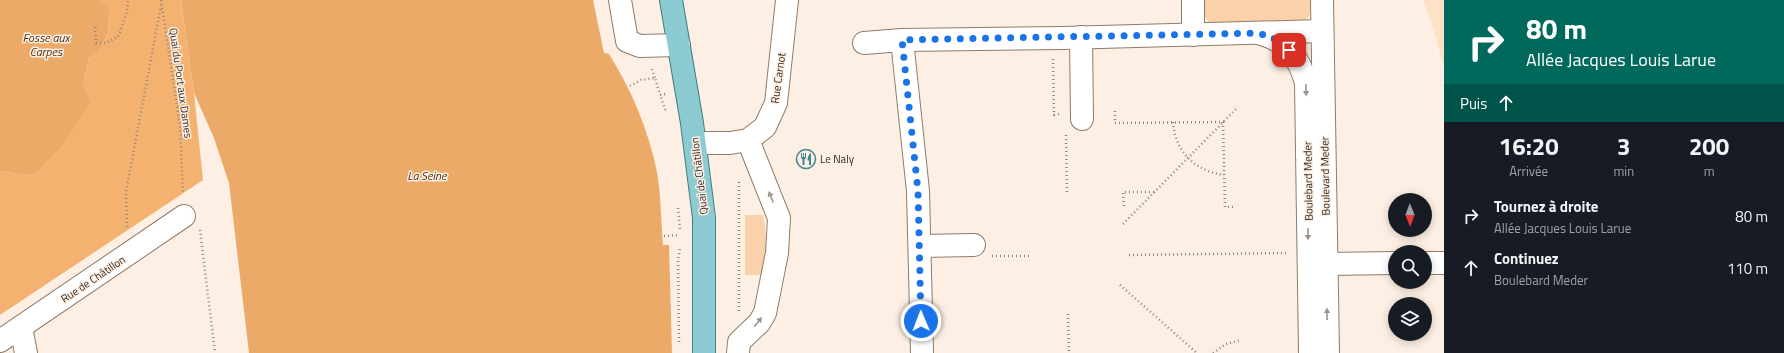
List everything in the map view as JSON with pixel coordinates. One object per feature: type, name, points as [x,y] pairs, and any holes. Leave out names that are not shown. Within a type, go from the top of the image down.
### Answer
[{"type":"main road","name":"Quai de Châtillon","points":[[671,0],[695,143],[704,218],[704,353]]},
{"type":"street","points":[[620,0],[627,41],[640,46],[679,45]]},
{"type":"street","name":"Rue Carnot","points":[[695,143],[730,144],[748,140],[765,127],[776,103],[787,0]]},
{"type":"street","points":[[1193,0],[1193,35]]},
{"type":"street","name":"Boulevard Meder","points":[[1322,0],[1317,258],[1328,353]]},
{"type":"street","points":[[864,42],[1322,31]]},
{"type":"street","name":"Boulebard Meder","points":[[1258,33],[1274,38],[1284,44],[1295,57],[1303,71],[1306,83],[1317,258],[1310,353]]},
{"type":"street","points":[[1074,117],[1081,37]]},
{"type":"street","points":[[902,40],[918,191],[922,353]]},
{"type":"street","points":[[739,347],[765,313],[777,253],[779,218],[748,140]]},
{"type":"street","name":"Rue de Châtillon","points":[[0,341],[184,216]]},
{"type":"street","points":[[920,246],[974,245]]},
{"type":"street","points":[[1317,258],[1388,263]]},
{"type":"street","points":[[1432,263],[1444,263]]},
{"type":"street","points":[[21,328],[26,353]]},
{"type":"path","points":[[95,27],[96,43],[106,43],[118,37],[127,12],[128,0]]},
{"type":"path","points":[[130,254],[126,220],[126,192],[162,1]]},
{"type":"path","name":"Quai du Port aux Dames","points":[[162,1],[180,125],[184,216]]},
{"type":"path","points":[[1053,64],[1054,114],[1074,117]]},
{"type":"path","points":[[630,86],[640,80],[655,78],[668,118]]},
{"type":"path","points":[[660,95],[687,91]]},
{"type":"path","points":[[1123,224],[1238,107]]},
{"type":"path","points":[[1115,111],[1115,123],[1223,122]]},
{"type":"path","points":[[1173,122],[1177,144],[1187,158],[1203,169],[1224,175]]},
{"type":"path","points":[[1223,122],[1225,207],[1235,207]]},
{"type":"path","points":[[739,347],[739,175],[758,165]]},
{"type":"path","points":[[1124,206],[1123,192],[1154,192]]},
{"type":"path","points":[[678,206],[680,240]]},
{"type":"path","points":[[184,216],[199,221],[215,353]]},
{"type":"path","points":[[664,236],[680,235]]},
{"type":"path","points":[[680,246],[678,260],[680,345]]},
{"type":"path","points":[[1129,256],[1317,258]]},
{"type":"path","points":[[1120,285],[1197,353]]},
{"type":"path","points":[[1068,314],[1069,353]]},
{"type":"path","points":[[1213,353],[1226,344],[1242,340]]},
{"type":"shaded area","points":[[99,0],[181,0],[194,93],[203,180],[0,315],[0,171],[33,176],[91,101],[83,86],[89,58],[100,49],[108,33],[110,10]]},
{"type":"shaded area","points":[[1202,0],[1312,0],[1311,13],[1305,21],[1210,24],[1204,15]]},
{"type":"shaded area","points":[[1423,0],[1444,0],[1444,68],[1434,30]]},
{"type":"shaded area","points":[[745,215],[763,215],[766,245],[763,275],[745,275]]},
{"type":"water","name":"Fosse aux Carpes","points":[[0,0],[99,0],[110,9],[108,33],[100,49],[89,58],[83,86],[91,101],[64,143],[33,176],[0,171]]},
{"type":"water","name":"La Seine","points":[[181,0],[593,0],[604,53],[609,54],[632,96],[649,141],[657,172],[663,245],[669,245],[672,353],[249,353],[229,183],[214,138],[194,93]]},
{"type":"place","name":"Le Naly","points":[[806,159]]},
{"type":"route","points":[[921,321],[918,191],[902,40],[1258,33],[1274,38],[1284,44],[1289,50]]}]
